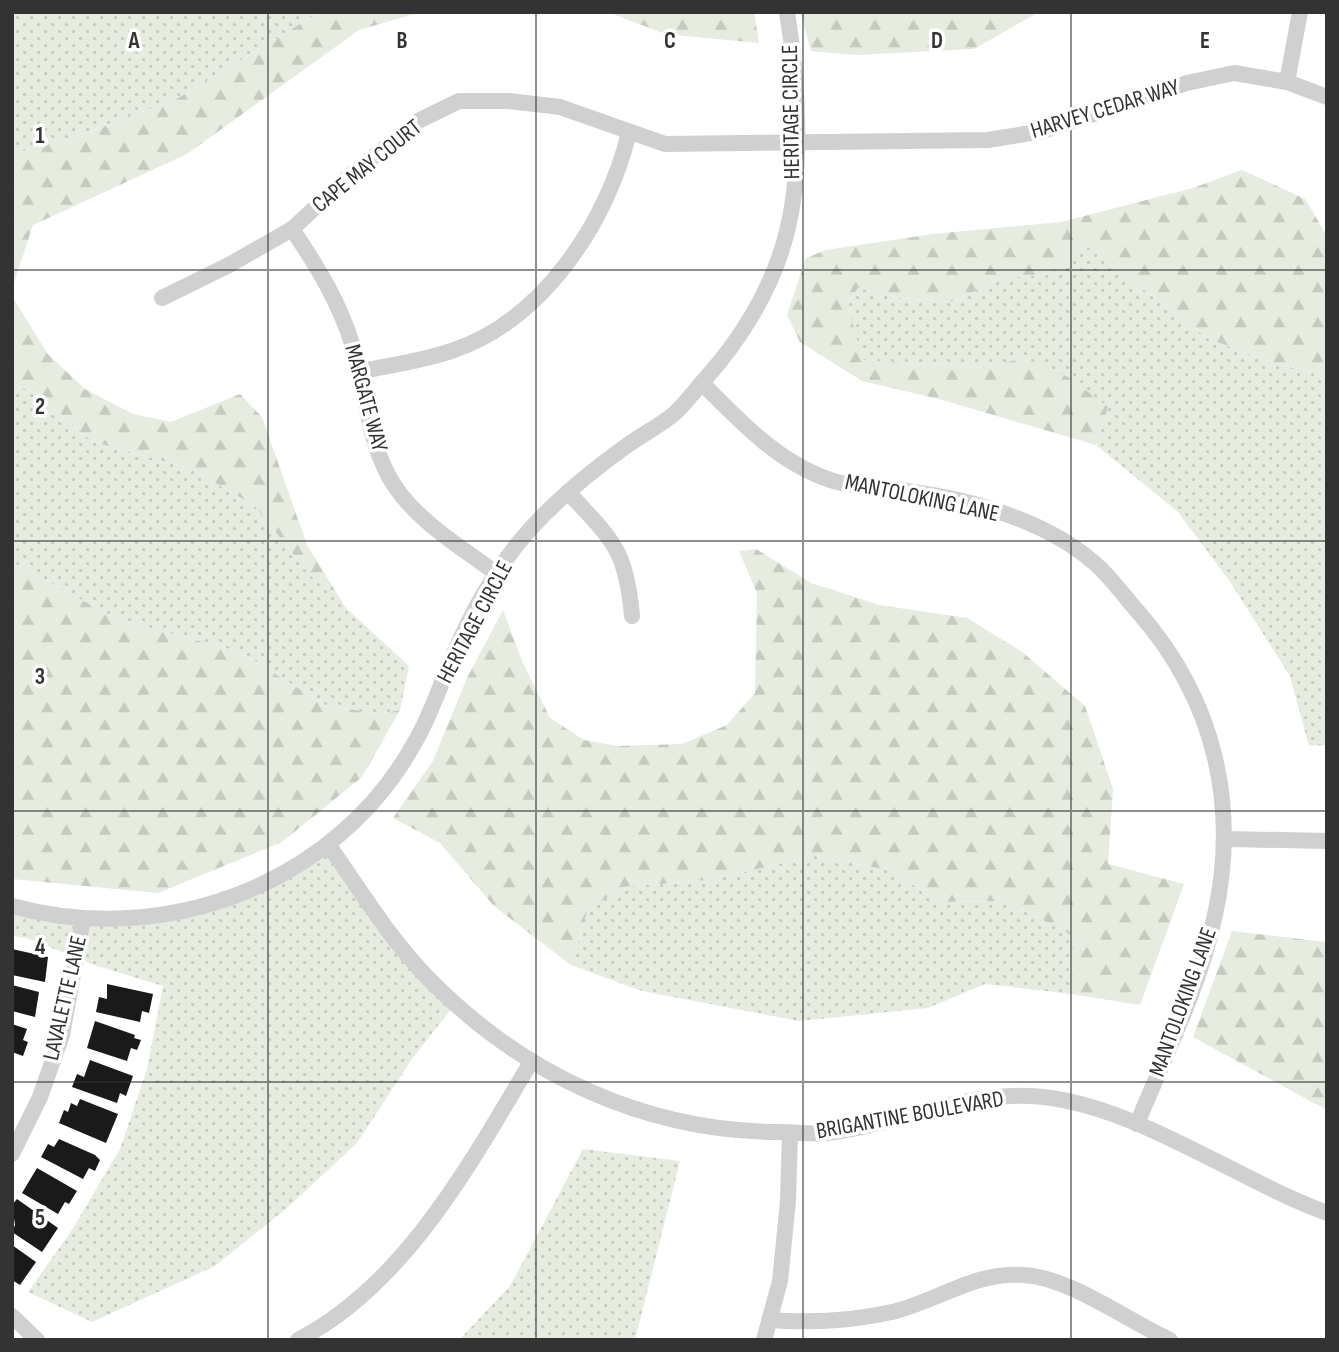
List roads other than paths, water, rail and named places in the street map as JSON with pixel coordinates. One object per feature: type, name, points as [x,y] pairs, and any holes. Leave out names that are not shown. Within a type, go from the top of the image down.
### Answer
[{"type":"street","name":"HERITAGE CIRCLE","points":[[12,906],[83,919],[147,918],[206,907],[260,887],[296,868],[362,815],[390,781],[415,743],[453,654],[497,574],[517,545],[568,492],[626,446],[676,412],[730,351],[763,295],[785,239],[795,173],[795,103],[786,12]]},
{"type":"street","points":[[1287,82],[1300,12]]},
{"type":"street","name":"HARVEY CEDAR WAY","points":[[795,143],[988,140],[1043,131],[1186,83],[1234,73],[1287,82],[1327,97]]},
{"type":"street","name":"CAPE MAY COURT","points":[[162,298],[229,265],[292,229],[346,179],[418,121],[459,101],[509,101],[560,107],[665,144],[795,143]]},
{"type":"street","points":[[359,372],[454,350],[506,323],[550,285],[589,230],[621,167],[629,132]]},
{"type":"street","name":"MARGATE WAY","points":[[292,229],[324,277],[352,345],[379,454],[396,488],[427,521],[497,574]]},
{"type":"street","name":"MANTOLOKING LANE","points":[[702,383],[763,443],[789,461],[838,482],[984,507],[1050,532],[1099,567],[1149,624],[1184,673],[1208,730],[1220,780],[1226,839],[1215,916],[1195,978],[1137,1124]]},
{"type":"street","points":[[568,492],[614,541],[629,576],[632,616]]},
{"type":"street","points":[[1226,839],[1327,841]]},
{"type":"street","name":"BRIGANTINE BOULEVARD","points":[[327,844],[374,912],[429,979],[474,1021],[530,1062],[623,1108],[689,1125],[736,1132],[833,1133],[980,1099],[1031,1096],[1086,1106],[1137,1124],[1298,1203],[1327,1213]]},
{"type":"street","name":"LAVALETTE LANE","points":[[12,1154],[40,1097],[62,1035],[83,919]]},
{"type":"street","points":[[298,1340],[344,1308],[378,1278],[425,1229],[464,1174],[530,1062]]},
{"type":"street","points":[[764,1340],[780,1281],[788,1201],[790,1132]]},
{"type":"street","points":[[769,1320],[811,1323],[892,1312],[978,1278],[1026,1275],[1065,1283],[1130,1322],[1170,1340]]},
{"type":"street","points":[[12,1316],[37,1340]]}]
